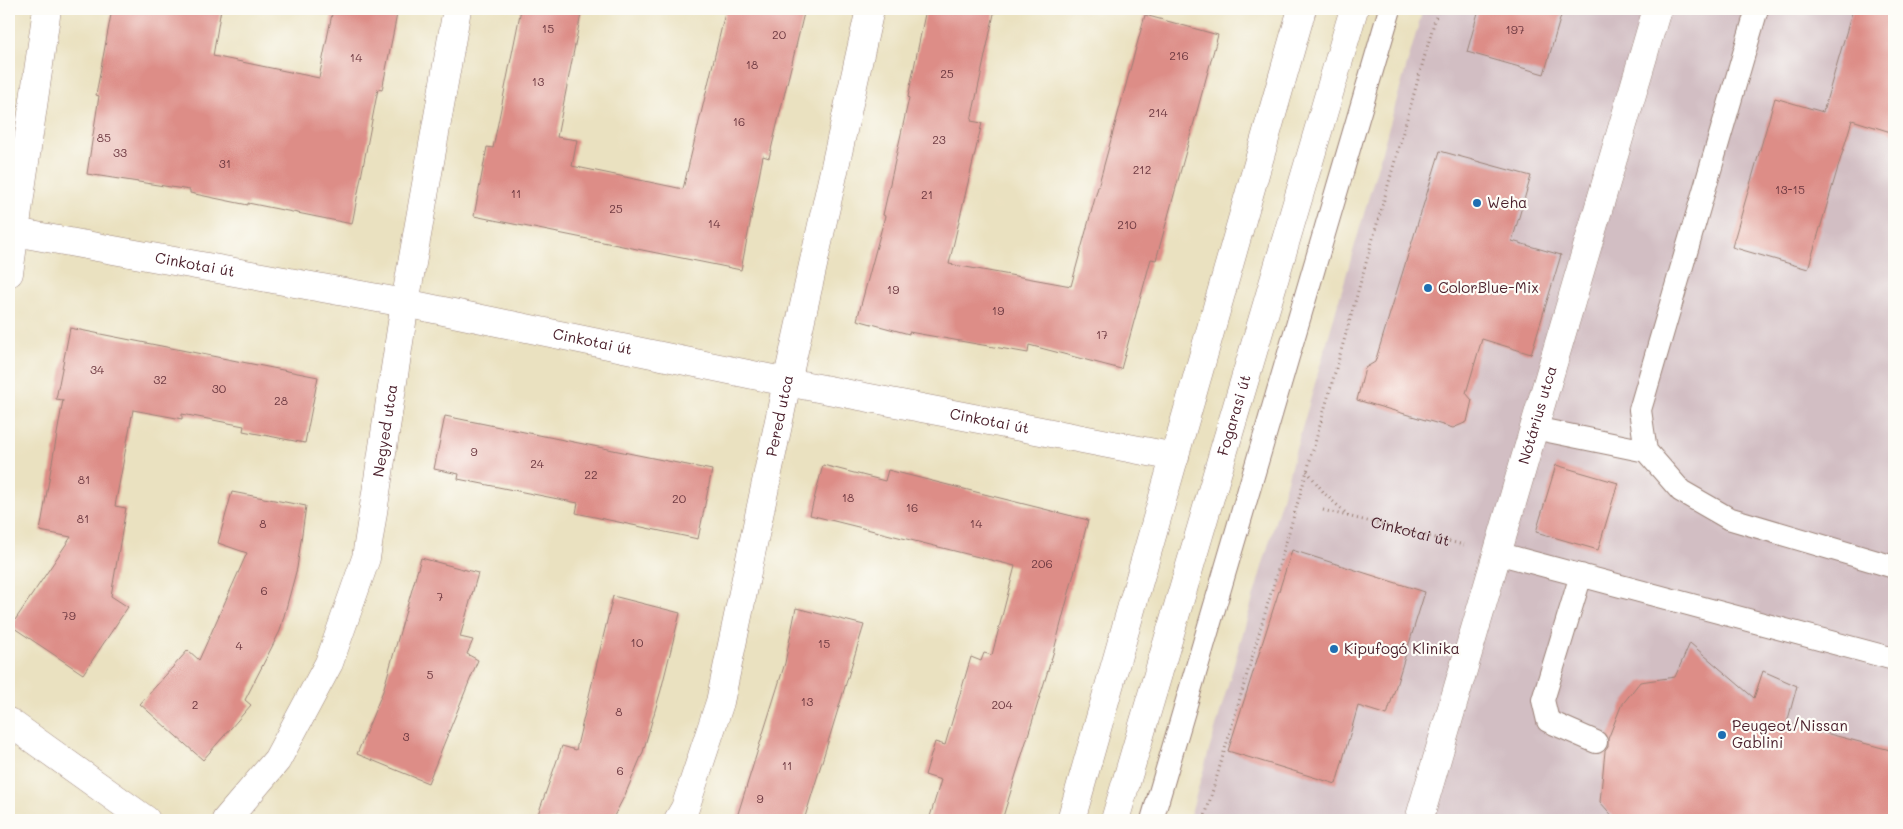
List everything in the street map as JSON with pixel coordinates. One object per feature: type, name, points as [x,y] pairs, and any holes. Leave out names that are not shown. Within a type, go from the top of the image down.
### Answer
[{"type":"street","points":[[9,273],[12,232],[47,9]]},
{"type":"street","name":"Negyed utca","points":[[226,820],[277,760],[282,751],[329,663],[366,558],[406,303],[457,9]]},
{"type":"street","name":"Pered utca","points":[[678,820],[685,808],[720,702],[787,382],[870,9]]},
{"type":"street","points":[[1071,820],[1302,9]]},
{"type":"street","name":"Fogarasi út","points":[[1115,820],[1354,9]]},
{"type":"street","name":"Nótárius utca","points":[[1419,820],[1656,9]]},
{"type":"street","name":"Cinkotai út","points":[[12,232],[406,303],[787,382],[1175,457]]},
{"type":"street","points":[[9,722],[146,820]]},
{"type":"lane","points":[[1152,820],[1390,9]]},
{"type":"lane","points":[[1757,9],[1640,410],[1646,451],[1681,490],[1728,518],[1894,567]]},
{"type":"lane","points":[[1534,428],[1646,451]]},
{"type":"lane","points":[[1497,553],[1894,659]]},
{"type":"lane","points":[[1581,575],[1543,700],[1548,721],[1596,742]]},
{"type":"path","points":[[1204,820],[1307,472],[1438,9]]},
{"type":"path","points":[[1307,472],[1325,494],[1351,517]]},
{"type":"path","name":"Cinkotai út","points":[[1323,510],[1497,553]]},
{"type":"shaded area","points":[[1423,9],[1894,9],[1894,820],[1189,820]]},
{"type":"building","points":[[112,9],[221,9],[213,56],[319,78],[333,9],[398,9],[382,90],[378,89],[352,224],[190,193],[190,190],[87,174],[99,96],[96,95]]},
{"type":"building","points":[[521,9],[582,9],[557,137],[577,140],[572,166],[683,189],[726,9],[805,9],[769,158],[763,156],[741,270],[474,216],[487,147],[493,148]]},
{"type":"building","points":[[926,9],[995,9],[971,121],[982,123],[949,264],[1071,286],[1145,15],[1218,35],[1156,260],[1151,259],[1121,369],[1029,345],[1028,353],[909,332],[909,334],[857,320],[885,216],[883,215],[909,98]]},
{"type":"building","points":[[1479,9],[1563,9],[1544,74],[1467,52]]},
{"type":"building","points":[[1853,9],[1894,9],[1894,133],[1852,120],[1808,269],[1732,247],[1775,98],[1823,112]]},
{"type":"building","points":[[1440,151],[1531,176],[1512,241],[1561,255],[1531,354],[1482,339],[1466,393],[1472,400],[1467,422],[1453,428],[1357,400],[1365,368],[1375,362]]},
{"type":"building","points":[[70,328],[318,377],[305,443],[243,431],[244,426],[182,414],[182,419],[133,410],[115,506],[126,508],[111,596],[128,607],[83,674],[11,626],[71,537],[40,531],[63,400],[56,399]]},
{"type":"building","points":[[445,416],[712,470],[698,539],[576,513],[578,503],[458,479],[459,474],[434,469]]},
{"type":"building","points":[[823,465],[885,481],[888,470],[1088,520],[1053,654],[1002,820],[929,820],[941,780],[925,775],[935,742],[945,745],[971,657],[981,661],[984,653],[992,655],[1015,566],[810,515]]},
{"type":"building","points":[[1556,465],[1618,483],[1598,550],[1536,532]]},
{"type":"building","points":[[232,492],[306,506],[297,568],[280,631],[245,700],[251,705],[203,760],[140,704],[188,650],[199,660],[247,553],[218,543]]},
{"type":"building","name":"Kipufogó Klinika","points":[[1292,550],[1425,592],[1387,715],[1358,706],[1336,784],[1228,751]]},
{"type":"building","points":[[421,558],[478,573],[460,637],[473,640],[467,654],[478,660],[428,783],[357,754],[383,691]]},
{"type":"building","points":[[613,596],[680,613],[643,752],[612,820],[536,820],[562,746],[576,750]]},
{"type":"building","points":[[796,608],[864,625],[804,820],[736,820],[785,663]]},
{"type":"building","name":"Peugeot/Nissan Gablini","points":[[1690,643],[1754,698],[1763,671],[1797,686],[1787,723],[1894,751],[1894,820],[1616,820],[1600,802],[1605,751],[1621,706],[1640,682],[1675,677]]},
{"type":"place","name":"Weha","points":[[1477,203]]},
{"type":"place","name":"ColorBlue-Mix","points":[[1428,288]]},
{"type":"place","name":"Kipufogó Klinika","points":[[1334,649]]},
{"type":"place","name":"Peugeot/Nissan Gablini","points":[[1722,735]]}]
